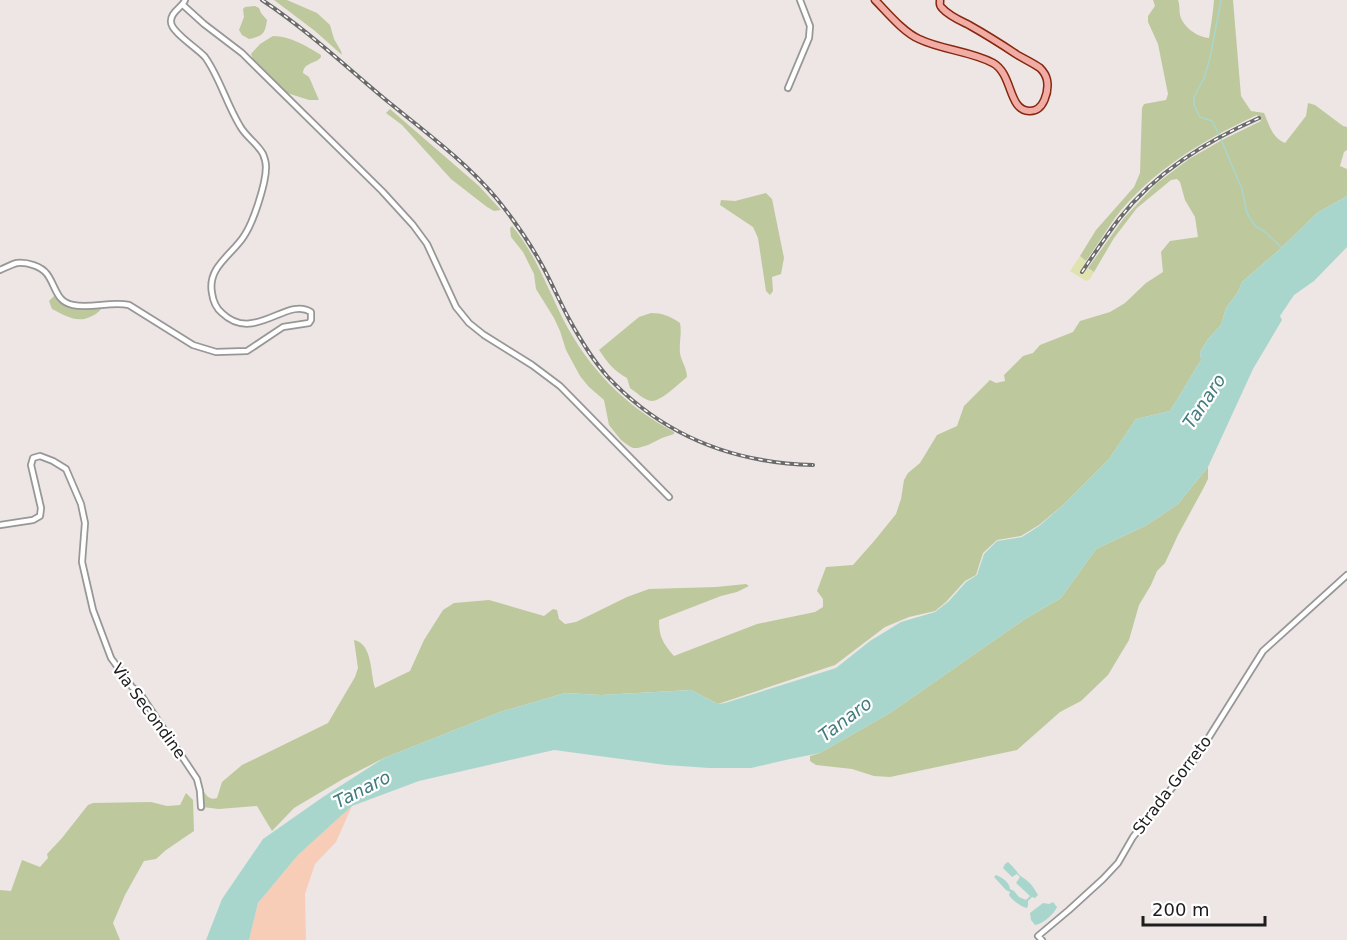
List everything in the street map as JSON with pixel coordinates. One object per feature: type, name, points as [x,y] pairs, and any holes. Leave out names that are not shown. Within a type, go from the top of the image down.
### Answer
[{"type":"main road","points":[[875,0],[917,39],[994,64],[1006,76],[1014,101],[1019,107],[1028,111],[1039,108],[1044,101],[1047,86],[1047,79],[1041,69],[947,13],[939,0]]},
{"type":"street","points":[[788,88],[809,38],[810,26],[800,0]]},
{"type":"street","points":[[0,270],[17,263],[34,265],[47,274],[61,299],[72,305],[119,303],[129,305],[193,345],[216,352],[247,351],[283,327],[309,323],[311,312],[304,308],[267,320],[242,324],[222,313],[213,299],[211,291],[213,274],[249,228],[264,182],[266,167],[260,149],[240,127],[205,57],[172,28],[172,15],[184,2],[204,24],[242,53],[382,190],[427,244],[456,307],[469,323],[560,386],[669,497]]},
{"type":"street","name":"Via Secondine","points":[[0,525],[33,520],[40,516],[41,508],[31,465],[33,458],[40,456],[53,460],[66,469],[81,504],[85,523],[82,562],[89,595],[111,658],[132,687],[141,695],[197,779],[201,807]]},
{"type":"street","name":"Strada Gorreto","points":[[1042,940],[1038,936],[1078,903],[1118,863],[1133,837],[1204,745],[1263,651],[1347,575]]},
{"type":"green space","points":[[274,0],[287,0],[317,13],[330,25],[342,55],[315,31]]},
{"type":"green space","points":[[1153,0],[1178,0],[1184,24],[1195,33],[1209,38],[1214,0],[1233,0],[1241,96],[1251,111],[1264,113],[1274,134],[1285,143],[1306,116],[1308,103],[1315,105],[1347,127],[1347,150],[1344,152],[1340,166],[1347,169],[1347,196],[1317,213],[1242,282],[1238,292],[1226,308],[1221,325],[1200,352],[1201,360],[1170,411],[1136,419],[1109,459],[1063,505],[1039,525],[1021,536],[997,540],[983,553],[976,575],[965,581],[935,611],[909,617],[885,627],[835,665],[718,704],[691,690],[601,695],[565,693],[500,712],[384,758],[343,779],[294,808],[272,831],[257,806],[219,809],[202,807],[202,788],[210,798],[217,798],[222,782],[242,765],[328,723],[358,668],[354,640],[365,647],[368,653],[375,688],[410,671],[424,640],[443,610],[454,603],[489,600],[544,616],[553,609],[557,610],[559,619],[565,624],[576,622],[649,589],[746,584],[749,586],[659,620],[662,640],[674,656],[757,624],[815,612],[823,607],[823,599],[817,591],[826,567],[853,565],[875,540],[896,514],[904,480],[908,473],[920,463],[937,435],[957,426],[964,406],[990,380],[996,383],[1005,381],[1004,375],[1023,356],[1033,353],[1040,345],[1073,332],[1080,321],[1110,312],[1125,303],[1146,283],[1163,272],[1161,252],[1170,241],[1198,237],[1195,217],[1185,200],[1180,182],[1177,179],[1171,180],[1137,208],[1114,238],[1094,272],[1088,268],[1124,218],[1156,184],[1189,159],[1261,121],[1257,115],[1198,146],[1162,171],[1129,201],[1086,261],[1080,256],[1096,230],[1134,187],[1140,173],[1144,104],[1166,100],[1168,94],[1158,44],[1148,22],[1148,16],[1155,6]]},
{"type":"green space","points":[[255,6],[267,20],[262,34],[249,39],[239,30],[244,17],[243,9]]},
{"type":"green space","points":[[273,36],[292,40],[321,55],[319,59],[304,69],[303,73],[309,77],[319,100],[309,100],[287,93],[253,59],[251,54],[260,44]]},
{"type":"green space","points":[[390,109],[479,186],[501,210],[494,211],[487,207],[451,179],[402,125],[386,113]]},
{"type":"green space","points":[[766,193],[772,199],[784,258],[781,274],[772,277],[773,291],[770,295],[766,291],[758,238],[753,227],[720,205],[721,200],[735,201]]},
{"type":"green space","points":[[512,226],[534,259],[573,337],[596,370],[624,398],[674,434],[648,445],[633,448],[621,440],[609,425],[604,400],[580,376],[566,350],[554,318],[536,289],[534,274],[523,252],[511,237],[510,228]]},
{"type":"green space","points":[[1080,256],[1086,261],[1084,266],[1094,272],[1086,281],[1070,271]]},
{"type":"green space","points":[[54,296],[71,305],[103,306],[92,316],[77,319],[52,309],[49,301]]},
{"type":"green space","points":[[651,313],[666,315],[680,323],[680,353],[687,377],[655,401],[643,398],[630,388],[627,378],[611,366],[599,350],[639,317]]},
{"type":"green space","points":[[1208,467],[1208,479],[1165,563],[1157,571],[1139,605],[1129,640],[1108,675],[1081,701],[1060,712],[1017,750],[890,777],[874,776],[852,769],[816,765],[810,761],[810,756],[820,753],[890,713],[1025,619],[1061,598],[1096,549],[1147,525],[1178,504]]},
{"type":"green space","points":[[186,793],[193,800],[194,831],[156,859],[144,861],[113,923],[120,940],[0,940],[0,890],[11,891],[22,860],[40,867],[48,858],[47,854],[88,805],[151,802],[167,806],[180,805]]},
{"type":"sand","points":[[352,806],[336,842],[315,864],[305,894],[306,940],[249,940],[258,903],[298,855]]},
{"type":"water","name":"Tanaro","points":[[1347,196],[1347,247],[1314,281],[1294,295],[1280,316],[1282,320],[1253,369],[1208,467],[1178,504],[1147,525],[1096,549],[1061,598],[1025,619],[890,713],[820,753],[751,768],[666,765],[554,750],[419,781],[352,806],[298,855],[258,903],[249,940],[206,940],[222,899],[263,839],[384,758],[500,712],[565,693],[601,695],[691,690],[718,704],[725,703],[836,668],[870,641],[901,622],[935,612],[949,601],[966,582],[977,575],[984,554],[997,541],[1022,537],[1063,505],[1109,459],[1136,419],[1170,411],[1201,360],[1200,352],[1221,325],[1226,308],[1238,292],[1242,282],[1317,213]]},
{"type":"water","points":[[1008,862],[1031,884],[1038,895],[1028,901],[1027,908],[1012,899],[1010,892],[994,877],[996,875],[1003,879],[1019,897],[1026,900],[1030,896],[1016,883],[1020,877],[1017,874],[1012,877],[1003,868]]},
{"type":"water","points":[[1053,902],[1057,907],[1053,913],[1045,921],[1035,925],[1030,913],[1043,903]]},
{"type":"waterway","points":[[1221,0],[1210,58],[1204,78],[1194,97],[1194,105],[1200,117],[1212,121],[1216,128],[1242,189],[1247,213],[1255,226],[1281,247]]},
{"type":"railway","points":[[262,0],[325,48],[444,147],[485,185],[510,215],[533,249],[591,356],[628,397],[675,430],[727,452],[755,459],[813,465]]},
{"type":"railway","points":[[1082,272],[1133,202],[1165,173],[1201,148],[1259,118]]}]
